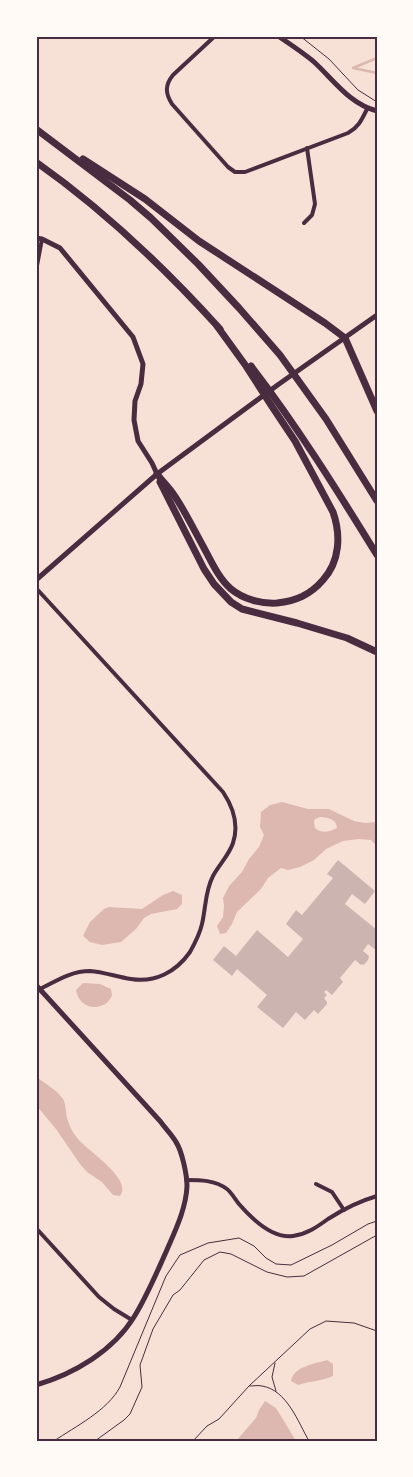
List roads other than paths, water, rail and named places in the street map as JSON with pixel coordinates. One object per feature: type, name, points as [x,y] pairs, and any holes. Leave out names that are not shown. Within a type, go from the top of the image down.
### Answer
[{"type":"highway","points":[[36,129],[145,199],[199,241],[345,338],[377,411]]},
{"type":"highway","points":[[36,129],[151,218],[240,308],[280,355],[326,419],[377,501]]},
{"type":"highway","points":[[36,162],[125,232],[184,289],[250,364],[312,450],[377,555]]},
{"type":"highway","points":[[157,474],[174,494],[224,582],[239,595],[248,599],[272,603],[290,602],[302,598],[314,589],[331,569],[339,536],[333,512],[295,441],[246,366],[217,326]]},
{"type":"highway","points":[[157,474],[204,569],[214,584],[231,602],[242,609],[347,638],[377,652]]},
{"type":"street","points":[[216,36],[173,74],[168,81],[167,97],[228,167],[235,172],[245,172],[355,129],[361,122],[367,109]]},
{"type":"street","points":[[278,36],[313,61],[348,96],[367,109],[377,111]]},
{"type":"street","points":[[304,223],[312,215],[315,204],[307,148]]},
{"type":"street","points":[[36,271],[39,239],[60,248],[133,337],[143,364],[141,384],[135,401],[134,420],[138,441],[157,474]]},
{"type":"street","points":[[36,580],[157,474],[245,408],[377,316]]},
{"type":"street","points":[[36,588],[223,792],[231,804],[235,829],[233,842],[210,880],[206,893],[202,923],[197,938],[190,952],[179,964],[158,978],[145,980],[95,972],[77,972],[38,987],[160,1121],[177,1143],[184,1164],[187,1186],[184,1204],[175,1230],[153,1281],[132,1320],[119,1336],[82,1366],[61,1377],[36,1385]]},
{"type":"street","points":[[186,1180],[207,1180],[227,1189],[240,1205],[266,1229],[279,1236],[292,1236],[317,1228],[344,1210],[377,1196]]},
{"type":"street","points":[[316,1184],[332,1192],[344,1210]]},
{"type":"street","points":[[36,1228],[99,1297],[132,1320]]},
{"type":"waterway","points":[[377,58],[353,68],[377,73]]}]
